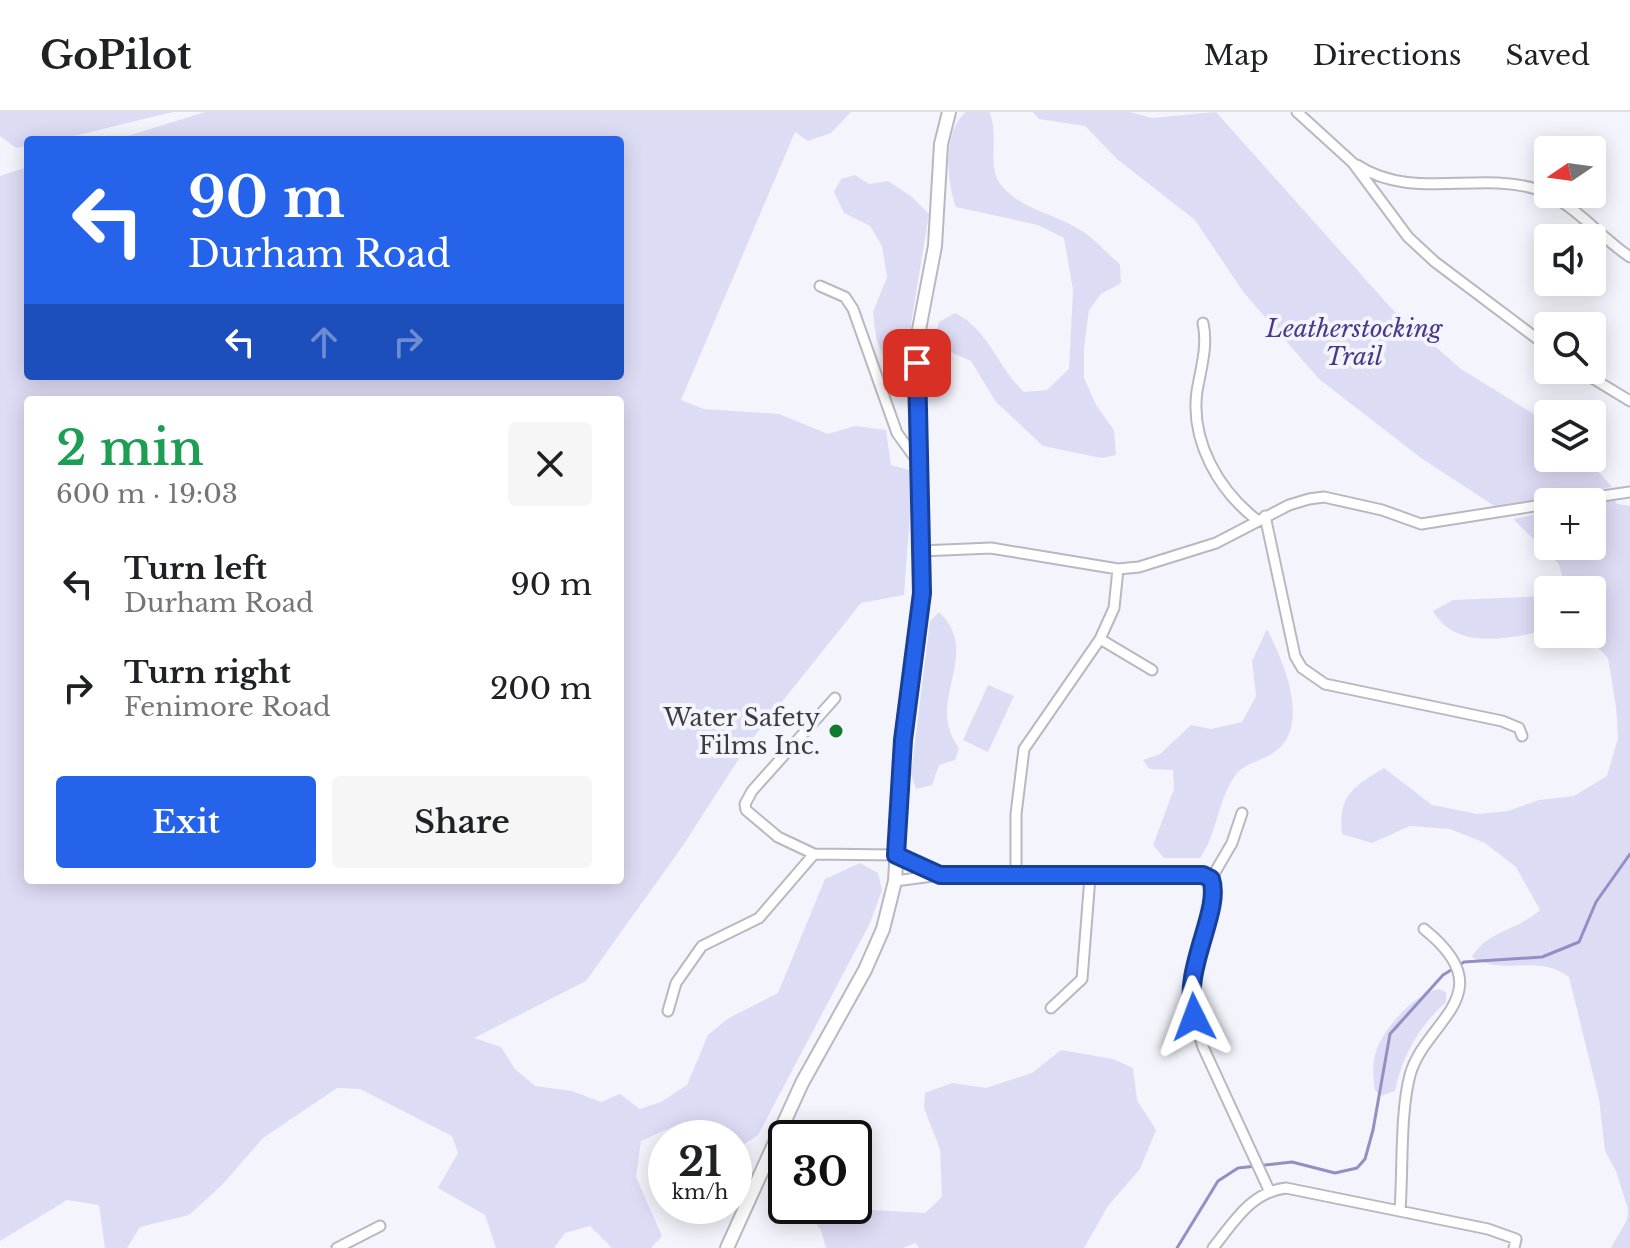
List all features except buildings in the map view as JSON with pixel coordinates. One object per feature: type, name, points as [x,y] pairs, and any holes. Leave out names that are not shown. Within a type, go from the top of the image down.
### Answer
[{"type":"street","points":[[727,1248],[795,1096],[865,970],[883,929],[895,881],[903,740],[922,593],[915,391],[918,335],[935,246],[941,144],[949,112]]},
{"type":"street","points":[[1297,112],[1353,163],[1369,173],[1413,185],[1486,183],[1540,190],[1630,257]]},
{"type":"street","points":[[1353,163],[1408,237],[1435,262],[1534,336]]},
{"type":"street","points":[[820,286],[845,297],[853,309],[890,419],[918,462]]},
{"type":"street","points":[[1203,323],[1206,338],[1197,416],[1207,452],[1223,490],[1261,518],[1295,656],[1302,668],[1325,684],[1513,724],[1522,736]]},
{"type":"street","points":[[1602,384],[1630,401]]},
{"type":"street","points":[[1606,495],[1630,492]]},
{"type":"street","points":[[920,551],[1002,549],[1118,569],[1185,555],[1289,505],[1324,497],[1382,510],[1421,524],[1534,506]]},
{"type":"street","points":[[1016,875],[1016,814],[1024,749],[1100,639],[1114,608],[1118,569]]},
{"type":"street","points":[[1100,639],[1152,670]]},
{"type":"street","points":[[835,698],[745,804],[754,818],[778,837],[814,854],[896,855],[940,875]]},
{"type":"street","points":[[1242,813],[1232,843],[1211,879],[1213,895],[1192,972],[1189,1000],[1203,1047],[1269,1190]]},
{"type":"street","points":[[668,1011],[676,983],[702,946],[759,918],[814,854]]},
{"type":"street","points":[[895,881],[940,875],[1203,875],[1211,879]]},
{"type":"street","points":[[1051,1008],[1082,979],[1090,877]]},
{"type":"street","points":[[1400,1210],[1411,1071],[1458,1001],[1456,971],[1441,943],[1424,929]]},
{"type":"street","points":[[1213,1248],[1250,1202],[1269,1190],[1321,1192],[1488,1229],[1515,1244]]},
{"type":"street","points":[[337,1248],[380,1226]]},
{"type":"green space","points":[[0,112],[173,112],[74,136],[24,136],[24,147],[16,148],[0,136]]},
{"type":"green space","points":[[205,112],[851,112],[831,133],[808,141],[795,132],[681,400],[704,409],[779,414],[828,434],[855,426],[886,430],[891,465],[913,471],[904,595],[861,603],[749,743],[682,847],[586,981],[474,1038],[501,1047],[515,1069],[535,1086],[572,1091],[601,1102],[620,1094],[640,1109],[661,1102],[687,1085],[708,1035],[729,1018],[778,993],[825,879],[860,863],[878,873],[882,890],[870,923],[758,1135],[752,1139],[752,1120],[648,1120],[648,1138],[641,1141],[636,1177],[648,1204],[648,1224],[657,1224],[662,1236],[651,1248],[612,1248],[590,1226],[565,1233],[554,1248],[496,1248],[485,1215],[438,1188],[458,1153],[452,1136],[360,1089],[337,1088],[263,1138],[222,1185],[189,1215],[140,1227],[127,1248],[105,1248],[99,1205],[67,1200],[0,1241],[0,176],[24,168],[24,380],[624,380],[624,136],[128,136]]},
{"type":"green space","points":[[966,112],[989,112],[993,129],[994,168],[1001,185],[1009,193],[1082,231],[1120,264],[1121,283],[1101,294],[1089,310],[1084,348],[1084,378],[1096,405],[1114,430],[1116,455],[1101,458],[1043,446],[996,402],[971,361],[939,347],[935,337],[939,322],[955,313],[967,320],[984,338],[1024,392],[1047,390],[1069,369],[1073,290],[1064,238],[1038,225],[956,207],[950,184],[950,144],[953,131]]},
{"type":"green space","name":"Leatherstocking Trail","points":[[1033,112],[1130,112],[1152,118],[1216,112],[1392,309],[1461,369],[1534,414],[1534,472],[1599,472],[1612,487],[1534,488],[1534,500],[1496,507],[1421,458],[1319,379],[1244,293],[1195,220],[1117,159],[1085,126],[1039,119]]},
{"type":"green space","points":[[855,175],[869,184],[888,181],[912,197],[929,214],[911,324],[906,391],[896,393],[876,337],[873,312],[887,277],[882,246],[870,226],[844,213],[834,192],[841,179]]},
{"type":"green space","points":[[1614,499],[1617,504],[1630,506],[1630,1248],[1611,1248],[1627,1220],[1628,1209],[1616,1171],[1605,1151],[1599,1099],[1569,977],[1545,967],[1497,965],[1472,957],[1494,936],[1540,910],[1516,867],[1485,843],[1450,829],[1410,826],[1372,843],[1342,834],[1341,821],[1345,801],[1350,794],[1384,768],[1432,805],[1477,814],[1508,811],[1539,800],[1574,796],[1607,776],[1618,738],[1608,658],[1598,648],[1606,648],[1606,576],[1562,576],[1555,560],[1606,560],[1606,500]]},
{"type":"green space","points":[[1534,515],[1534,540],[1513,519]]},
{"type":"green space","points":[[1534,597],[1534,632],[1485,639],[1455,632],[1443,624],[1433,611],[1453,600]]},
{"type":"green space","points":[[939,612],[951,628],[956,645],[947,713],[950,730],[959,748],[955,760],[939,765],[932,785],[916,789],[911,774],[930,621]]},
{"type":"green space","points":[[1267,629],[1291,693],[1293,711],[1285,742],[1273,753],[1237,774],[1223,799],[1210,839],[1200,858],[1164,858],[1153,845],[1174,789],[1173,770],[1149,769],[1143,760],[1160,754],[1191,725],[1211,729],[1242,722],[1256,696],[1252,661]]},
{"type":"green space","points":[[988,685],[1014,696],[988,752],[963,740]]},
{"type":"green space","points":[[1439,989],[1446,992],[1446,1002],[1413,1042],[1395,1091],[1381,1096],[1375,1091],[1373,1071],[1380,1042],[1411,1004]]},
{"type":"green space","points":[[1061,1050],[1113,1059],[1133,1068],[1137,1100],[1156,1130],[1140,1169],[1108,1206],[1084,1248],[919,1248],[915,1243],[903,1248],[826,1248],[816,1224],[872,1224],[872,1210],[925,1213],[942,1197],[940,1149],[924,1108],[925,1093],[952,1083],[986,1088],[1032,1073]]},
{"type":"waterway","points":[[1177,1248],[1218,1181],[1238,1168],[1292,1162],[1335,1173],[1357,1168],[1365,1159],[1373,1130],[1390,1034],[1443,975],[1464,962],[1542,957],[1579,942],[1596,902],[1630,854]]},
{"type":"place","name":"Water Safety Films Inc.","points":[[836,731]]},
{"type":"route","points":[[917,363],[915,391],[922,593],[903,740],[896,855],[940,875],[1203,875],[1211,879],[1213,895],[1190,987],[1189,1000],[1194,1017]]}]
